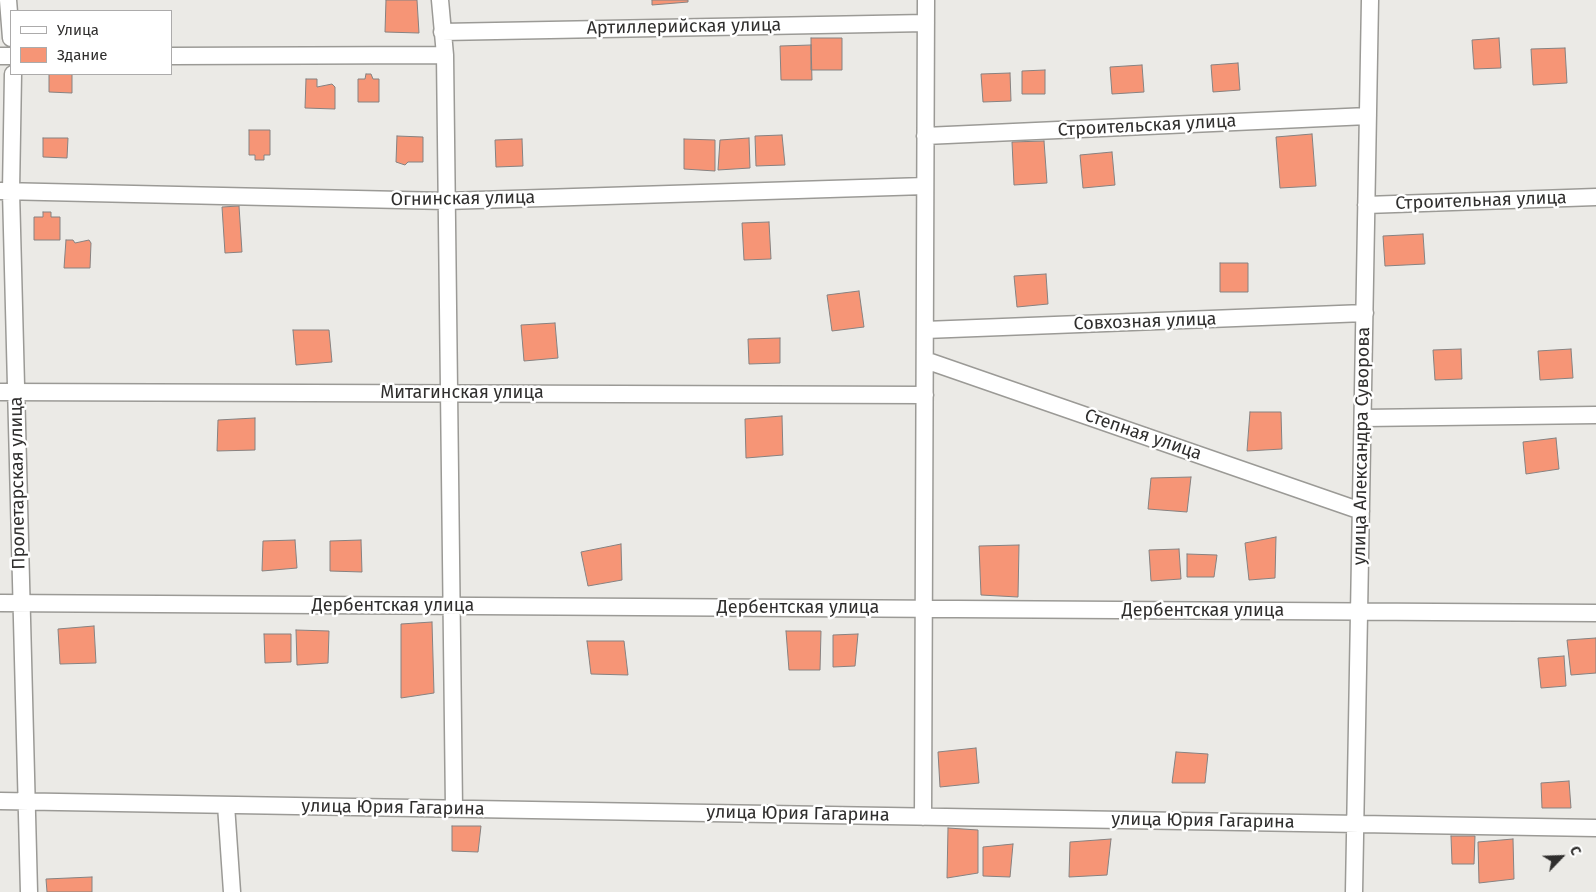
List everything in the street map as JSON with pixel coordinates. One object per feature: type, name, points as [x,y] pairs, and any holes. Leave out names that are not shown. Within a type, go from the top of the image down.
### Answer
[{"type":"street","points":[[8,0],[10,25]]},
{"type":"street","points":[[440,0],[445,55],[454,809]]},
{"type":"street","points":[[923,817],[926,0]]},
{"type":"street","name":"улица Александра Суворова","points":[[1354,892],[1370,0]]},
{"type":"street","name":"Артиллерийская улица","points":[[442,32],[926,23]]},
{"type":"street","points":[[172,56],[445,55]]},
{"type":"street","name":"Пролетарская улица","points":[[13,75],[5,191],[8,392],[21,604],[29,892]]},
{"type":"street","name":"Строительская улица","points":[[925,136],[1368,116]]},
{"type":"street","name":"Огнинская улица","points":[[5,191],[446,201],[925,186]]},
{"type":"street","name":"Строительная улица","points":[[1366,205],[1596,197]]},
{"type":"street","name":"Совхозная улица","points":[[925,330],[1364,313]]},
{"type":"street","name":"Степная улица","points":[[925,360],[1361,511]]},
{"type":"street","name":"Митагинская улица","points":[[8,392],[924,395]]},
{"type":"street","points":[[1363,418],[1596,414]]},
{"type":"street","name":"Дербентская улица","points":[[0,604],[1596,613]]},
{"type":"street","name":"улица Юрия Гагарина","points":[[0,801],[1596,828]]},
{"type":"street","points":[[226,805],[232,892]]},
{"type":"building","points":[[386,0],[417,0],[419,33],[385,32]]},
{"type":"building","points":[[652,0],[688,0],[688,2],[652,5]]},
{"type":"building","points":[[811,38],[842,38],[842,70],[811,70]]},
{"type":"building","points":[[1499,38],[1501,68],[1474,69],[1472,40]]},
{"type":"building","points":[[811,45],[812,80],[781,80],[780,46]]},
{"type":"building","points":[[1565,48],[1567,83],[1533,85],[1531,49]]},
{"type":"building","points":[[1238,63],[1240,90],[1213,92],[1211,65]]},
{"type":"building","points":[[1142,65],[1144,92],[1112,94],[1110,67]]},
{"type":"building","points":[[1045,70],[1045,94],[1022,94],[1022,71]]},
{"type":"building","points":[[1010,73],[1011,101],[983,102],[981,74]]},
{"type":"building","points":[[366,74],[371,74],[373,79],[379,79],[379,102],[358,102],[358,79],[365,79]]},
{"type":"building","points":[[49,75],[72,75],[72,93],[49,92]]},
{"type":"building","points":[[306,79],[317,79],[317,87],[332,84],[335,87],[335,109],[305,108]]},
{"type":"building","points":[[249,130],[270,130],[270,155],[264,155],[264,160],[255,160],[255,155],[249,155]]},
{"type":"building","points":[[1312,134],[1316,186],[1280,188],[1276,137]]},
{"type":"building","points":[[782,135],[785,165],[756,166],[755,136]]},
{"type":"building","points":[[397,136],[423,137],[423,162],[408,162],[405,165],[396,162]]},
{"type":"building","points":[[43,138],[68,138],[67,158],[43,157]]},
{"type":"building","points":[[749,138],[750,168],[718,170],[720,140]]},
{"type":"building","points":[[522,139],[523,166],[496,167],[495,140]]},
{"type":"building","points":[[684,139],[715,140],[715,171],[684,169]]},
{"type":"building","points":[[1044,141],[1047,183],[1014,185],[1012,142]]},
{"type":"building","points":[[1112,152],[1115,185],[1083,188],[1080,155]]},
{"type":"building","points":[[239,206],[242,252],[225,253],[222,207]]},
{"type":"building","points":[[43,212],[51,212],[51,217],[60,217],[60,240],[34,240],[34,217],[43,217]]},
{"type":"building","points":[[769,222],[771,259],[744,260],[742,223]]},
{"type":"building","points":[[1423,234],[1425,264],[1385,266],[1383,236]]},
{"type":"building","points":[[66,240],[73,240],[75,243],[89,240],[91,243],[90,268],[64,268]]},
{"type":"building","points":[[1220,263],[1248,263],[1248,292],[1220,292]]},
{"type":"building","points":[[1046,274],[1048,304],[1017,307],[1014,276]]},
{"type":"building","points":[[859,291],[864,327],[832,331],[827,295]]},
{"type":"building","points":[[555,323],[558,358],[524,361],[521,325]]},
{"type":"building","points":[[293,330],[329,330],[332,362],[296,365]]},
{"type":"building","points":[[780,338],[780,363],[749,364],[748,339]]},
{"type":"building","points":[[1461,349],[1462,379],[1435,380],[1433,350]]},
{"type":"building","points":[[1571,349],[1573,378],[1540,380],[1538,351]]},
{"type":"building","points":[[1250,412],[1281,412],[1282,449],[1247,451]]},
{"type":"building","points":[[782,416],[783,455],[746,458],[745,419]]},
{"type":"building","points":[[255,418],[255,450],[217,451],[218,420]]},
{"type":"building","points":[[1556,438],[1559,469],[1526,474],[1523,442]]},
{"type":"building","points":[[1191,477],[1187,512],[1148,509],[1151,478]]},
{"type":"building","points":[[1276,537],[1275,578],[1249,580],[1245,543]]},
{"type":"building","points":[[295,540],[297,568],[262,571],[263,541]]},
{"type":"building","points":[[361,540],[362,572],[330,571],[330,541]]},
{"type":"building","points":[[621,544],[622,580],[588,586],[581,552]]},
{"type":"building","points":[[1019,545],[1018,597],[981,595],[979,546]]},
{"type":"building","points":[[1179,549],[1181,579],[1151,581],[1149,550]]},
{"type":"building","points":[[1187,554],[1217,555],[1214,577],[1187,577]]},
{"type":"building","points":[[432,622],[434,693],[401,698],[401,624]]},
{"type":"building","points":[[94,626],[96,663],[60,664],[58,629]]},
{"type":"building","points":[[296,630],[329,631],[328,663],[297,665]]},
{"type":"building","points":[[786,631],[821,631],[820,670],[789,670]]},
{"type":"building","points":[[264,634],[291,634],[291,662],[265,663]]},
{"type":"building","points":[[858,634],[855,666],[833,667],[833,635]]},
{"type":"building","points":[[1596,638],[1596,673],[1571,675],[1567,640]]},
{"type":"building","points":[[587,641],[624,641],[628,675],[591,674]]},
{"type":"building","points":[[1564,656],[1566,686],[1541,688],[1538,658]]},
{"type":"building","points":[[976,748],[979,783],[940,787],[938,752]]},
{"type":"building","points":[[1176,752],[1208,754],[1205,783],[1172,783]]},
{"type":"building","points":[[1569,781],[1571,808],[1542,808],[1541,783]]},
{"type":"building","points":[[452,826],[481,826],[478,852],[452,851]]},
{"type":"building","points":[[948,828],[978,830],[978,873],[947,878]]},
{"type":"building","points":[[1451,836],[1475,836],[1474,864],[1452,864]]},
{"type":"building","points":[[1111,839],[1107,875],[1069,877],[1070,842]]},
{"type":"building","points":[[1513,839],[1514,879],[1479,883],[1478,842]]},
{"type":"building","points":[[1013,844],[1010,877],[983,876],[983,847]]},
{"type":"building","points":[[92,877],[92,892],[47,892],[46,879]]}]
